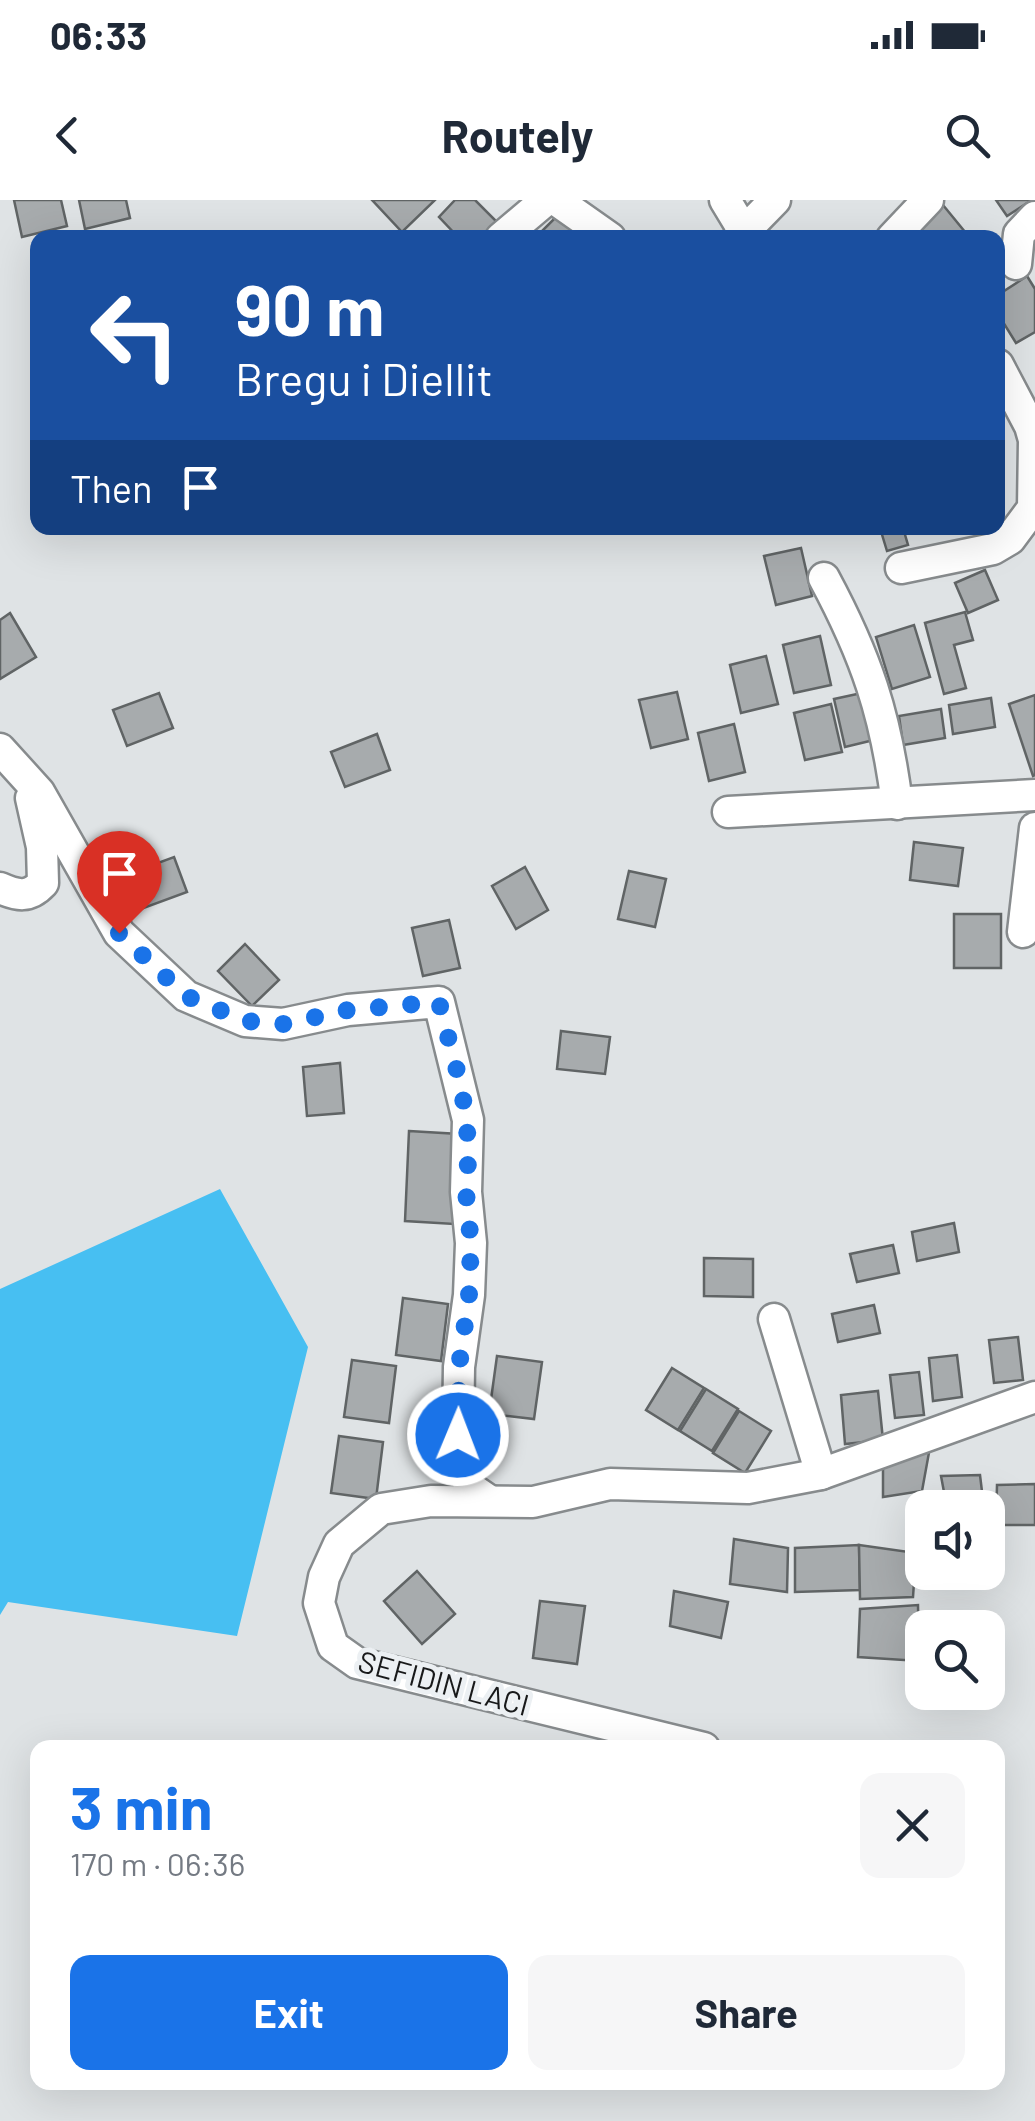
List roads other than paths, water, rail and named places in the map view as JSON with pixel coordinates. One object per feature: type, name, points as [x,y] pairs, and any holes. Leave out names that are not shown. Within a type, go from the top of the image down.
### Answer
[{"type":"street","points":[[511,230],[546,200]]},
{"type":"street","points":[[556,200],[599,230]]},
{"type":"street","points":[[725,200],[741,230]]},
{"type":"street","points":[[749,230],[775,200]]},
{"type":"street","points":[[900,230],[928,200]]},
{"type":"street","points":[[1016,264],[1019,234],[1035,217]]},
{"type":"street","points":[[901,568],[993,548],[1010,539],[1033,508],[1032,425],[1005,377]]},
{"type":"street","points":[[824,578],[871,676],[892,761],[897,804]]},
{"type":"street","points":[[0,748],[38,792],[119,933],[186,996],[246,1021],[284,1024],[348,1010],[439,1002],[462,1090],[469,1147],[466,1192],[471,1243],[469,1295],[459,1367],[458,1435],[469,1487],[488,1500]]},
{"type":"street","points":[[0,888],[17,896],[34,893],[44,883],[42,847],[25,776]]},
{"type":"street","points":[[728,812],[1035,796]]},
{"type":"street","points":[[1023,932],[1035,828]]},
{"type":"street","points":[[774,1319],[821,1474]]},
{"type":"street","name":"SEFIDIN LACI","points":[[670,1740],[356,1663],[333,1646],[319,1603],[324,1577],[340,1544],[381,1509],[430,1500],[533,1502],[610,1484],[748,1488],[821,1474],[1035,1398]]}]
